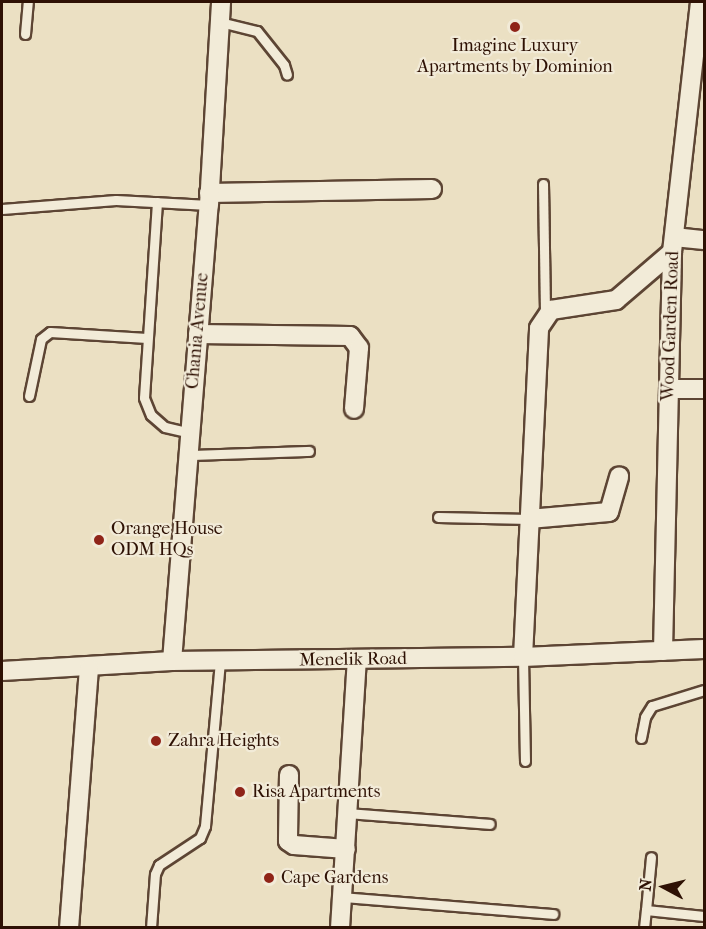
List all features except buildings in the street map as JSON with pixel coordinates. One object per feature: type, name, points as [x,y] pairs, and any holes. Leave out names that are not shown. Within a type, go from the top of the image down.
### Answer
[{"type":"street","name":"Chania Avenue","points":[[172,661],[209,199],[221,2]]},
{"type":"street","name":"Wood Garden Road","points":[[663,651],[673,244],[700,2]]},
{"type":"street","points":[[209,199],[432,189]]},
{"type":"street","points":[[523,657],[535,366],[545,315],[551,310],[616,300],[673,244],[705,240]]},
{"type":"street","points":[[198,334],[350,336],[359,348],[354,409]]},
{"type":"street","points":[[669,389],[705,389]]},
{"type":"street","points":[[529,519],[609,512],[619,476]]},
{"type":"street","name":"Menelik Road","points":[[2,670],[89,668],[172,661],[523,657],[705,649]]},
{"type":"street","points":[[340,927],[357,660]]},
{"type":"street","points":[[69,927],[89,668]]},
{"type":"street","points":[[289,775],[288,841],[294,845],[346,849]]},
{"type":"lane","points":[[26,34],[28,2]]},
{"type":"lane","points":[[220,22],[257,31],[284,65],[287,75]]},
{"type":"lane","points":[[543,184],[545,315]]},
{"type":"lane","points":[[2,209],[93,201],[157,202],[209,199]]},
{"type":"lane","points":[[157,202],[144,398],[151,415],[165,427],[190,433]]},
{"type":"lane","points":[[29,396],[41,339],[50,332],[147,338]]},
{"type":"lane","points":[[189,455],[309,451]]},
{"type":"lane","points":[[438,517],[529,519]]},
{"type":"lane","points":[[523,657],[525,761]]},
{"type":"lane","points":[[151,927],[155,874],[159,865],[200,838],[205,826],[220,662]]},
{"type":"lane","points":[[641,738],[645,717],[652,706],[705,690]]},
{"type":"lane","points":[[348,813],[490,824]]},
{"type":"lane","points":[[645,927],[651,857]]},
{"type":"lane","points":[[342,897],[553,914]]},
{"type":"lane","points":[[646,910],[705,916]]},
{"type":"place","name":"Imagine Luxury Apartments by Dominion","points":[[515,27]]},
{"type":"place","name":"Orange House ODM HQs","points":[[99,540]]},
{"type":"place","name":"Zahra Heights","points":[[156,741]]},
{"type":"place","name":"Risa Apartments","points":[[240,792]]},
{"type":"place","name":"Cape Gardens","points":[[269,878]]}]
